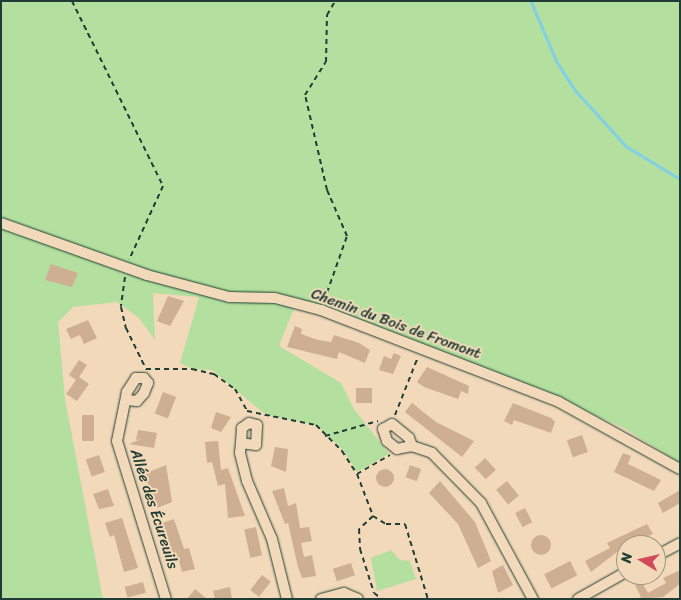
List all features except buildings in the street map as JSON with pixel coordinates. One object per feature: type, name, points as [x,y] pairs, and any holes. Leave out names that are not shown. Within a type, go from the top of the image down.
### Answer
[{"type":"street","name":"Chemin du Bois de Fromont","points":[[1,223],[126,266],[228,297],[275,298],[321,310],[559,402],[680,468]]},
{"type":"street","name":"Allée des Écureuils","points":[[128,400],[119,415],[121,463],[166,599]]},
{"type":"street","points":[[389,426],[387,441],[397,449],[412,446]]},
{"type":"street","points":[[389,426],[412,446],[432,453],[481,503],[533,599]]},
{"type":"street","points":[[241,444],[247,481],[270,532],[286,599]]},
{"type":"street","points":[[666,551],[680,543]]},
{"type":"street","points":[[578,599],[616,578]]},
{"type":"street","points":[[321,599],[344,593],[358,599]]},
{"type":"path","points":[[72,1],[163,186],[126,266],[124,321],[129,341],[146,369],[192,369],[214,374],[235,389],[247,411],[316,425],[357,474],[373,516],[386,524],[405,524],[428,599]]},
{"type":"path","points":[[321,310],[347,236],[327,190],[305,95],[326,62],[326,15],[335,1]]},
{"type":"path","points":[[325,436],[377,421],[389,426],[422,348]]},
{"type":"path","points":[[357,474],[397,449]]},
{"type":"path","points":[[373,516],[359,529],[360,549],[374,593],[382,599]]},
{"type":"green space","points":[[1,1],[680,1],[680,463],[622,427],[509,379],[385,329],[296,303],[279,346],[341,383],[354,409],[389,454],[357,472],[344,451],[316,425],[266,415],[212,370],[192,369],[180,363],[199,297],[153,293],[155,340],[139,318],[117,302],[73,307],[58,322],[65,399],[103,599],[1,599]]},
{"type":"green space","points":[[391,550],[400,560],[410,561],[416,579],[377,591],[371,558]]},
{"type":"waterway","points":[[531,1],[557,62],[576,91],[626,146],[680,179]]}]
